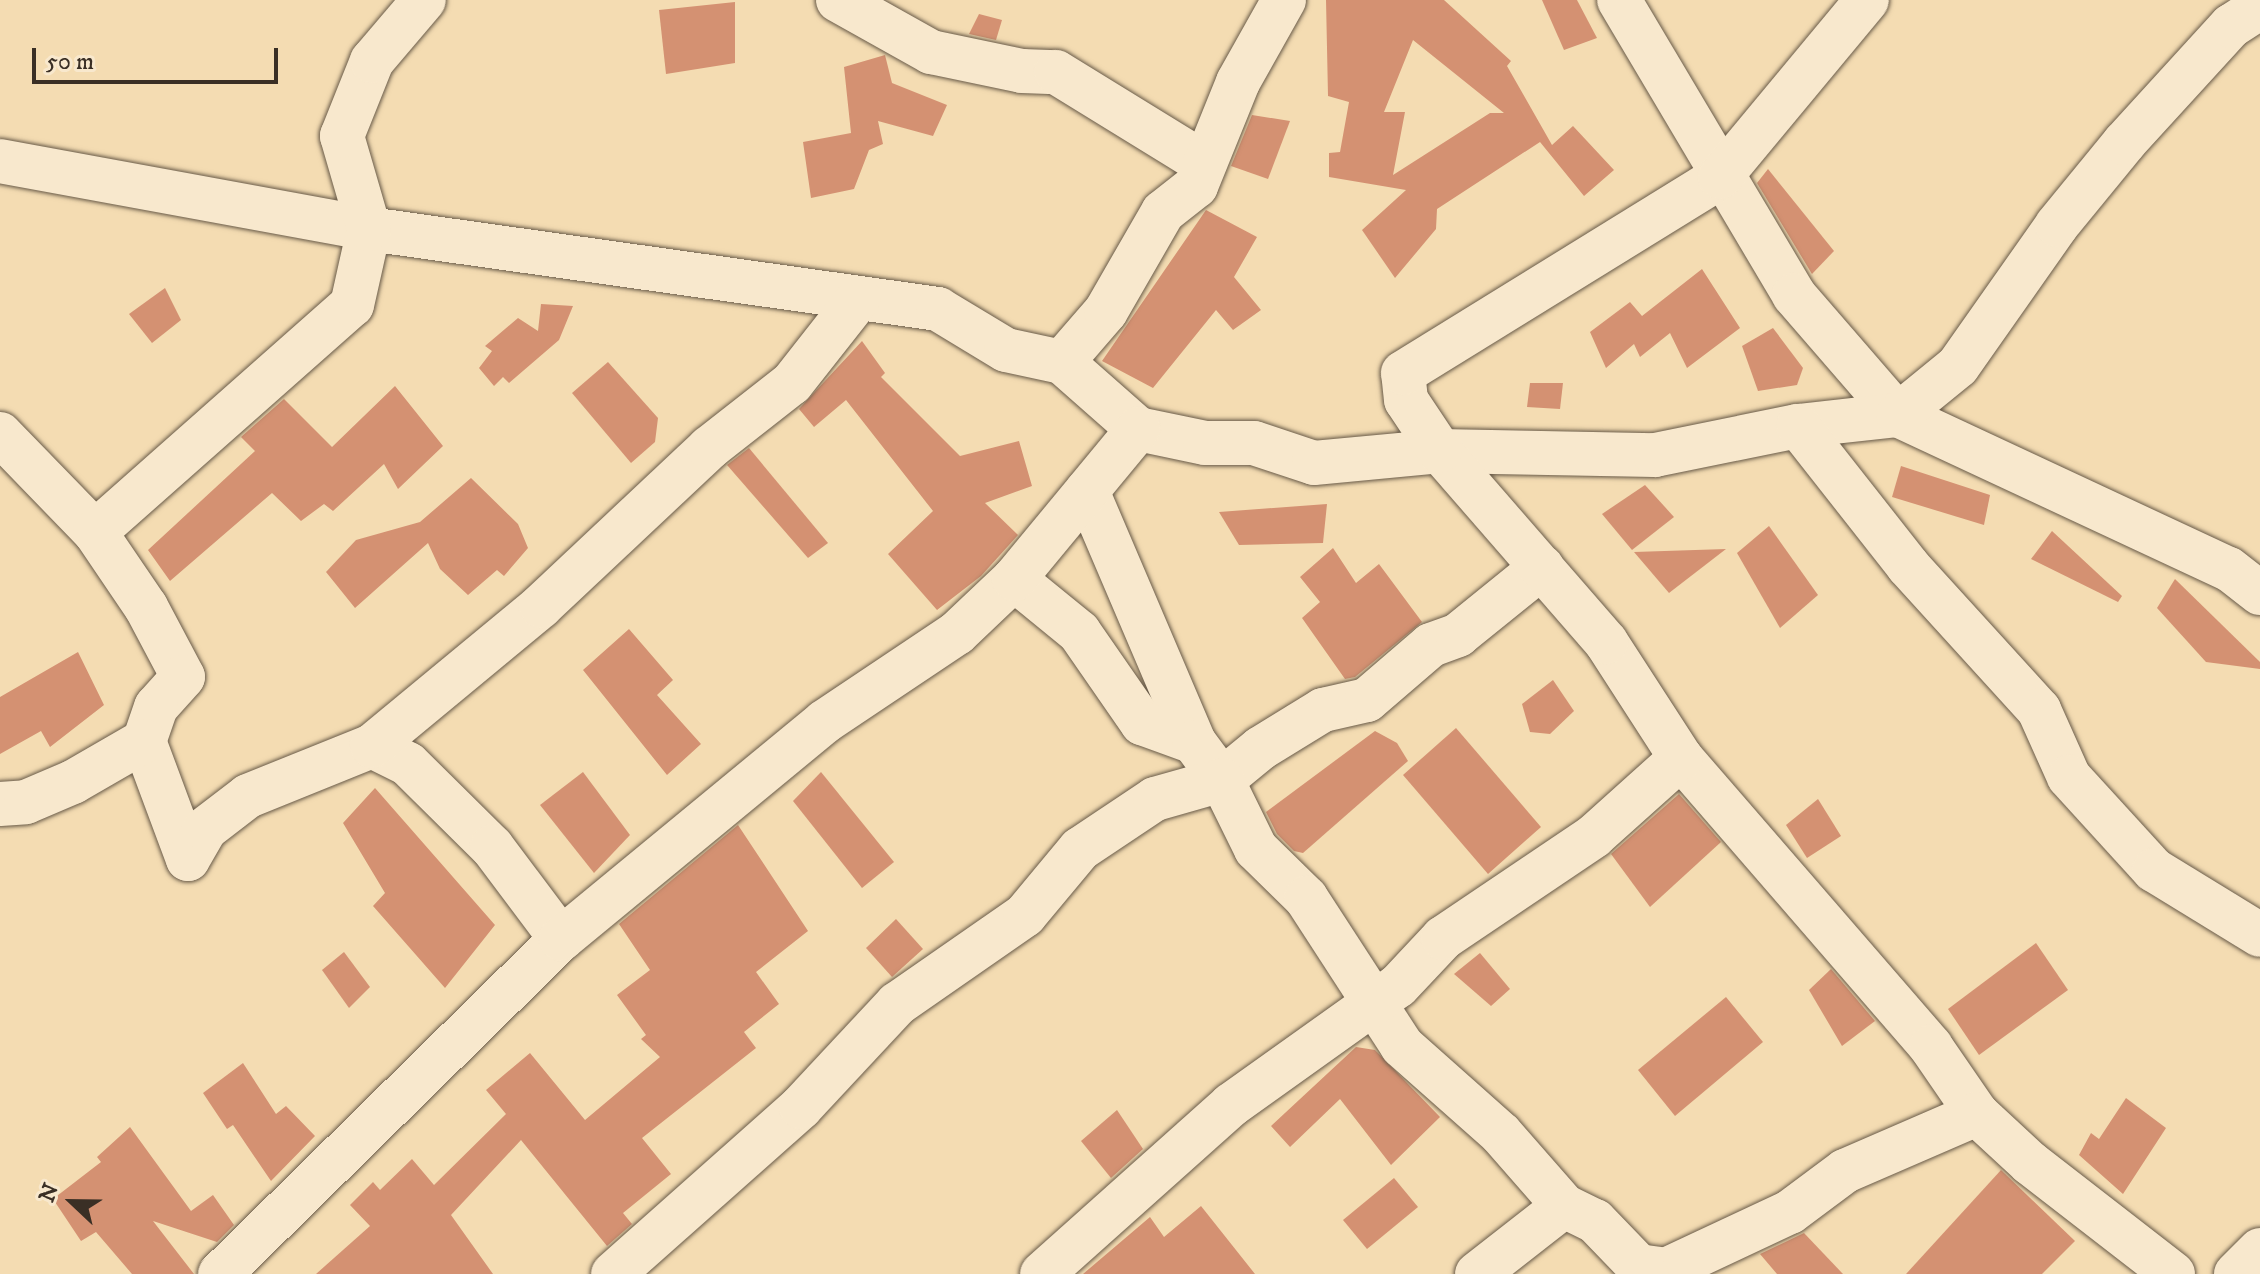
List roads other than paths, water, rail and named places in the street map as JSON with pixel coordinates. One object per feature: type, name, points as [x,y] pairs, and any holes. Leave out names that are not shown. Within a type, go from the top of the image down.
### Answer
[{"type":"street","points":[[95,532],[352,305],[369,229],[342,136],[372,61],[424,0]]},
{"type":"street","points":[[838,0],[931,52],[1022,71],[1056,72],[1204,163]]},
{"type":"street","points":[[1062,362],[1106,311],[1163,212],[1196,186],[1238,82],[1284,0]]},
{"type":"street","points":[[1619,0],[1720,177],[1794,295],[1898,415],[2229,569],[2260,593]]},
{"type":"street","points":[[1867,0],[1720,177],[1403,373],[1406,400],[1440,451],[1606,642],[1681,758],[1931,1047],[1977,1114],[2128,1261],[2173,1274]]},
{"type":"street","points":[[0,161],[369,229],[938,309],[1006,350],[1062,362],[1138,429],[1205,443],[1254,443],[1314,463],[1440,451],[1655,455],[1798,426],[1898,415],[1958,366],[2031,259],[2115,154],[2231,26],[2260,7]]},
{"type":"street","points":[[0,434],[95,532],[146,607],[183,677],[156,707],[144,741],[188,859],[205,829],[248,796],[372,746],[541,606],[709,448],[792,383],[859,298]]},
{"type":"street","points":[[1798,426],[1908,566],[2039,710],[2069,777],[2154,870],[2260,935]]},
{"type":"street","points":[[220,1274],[561,939],[824,722],[957,633],[1014,579],[1138,429]]},
{"type":"street","points":[[1087,491],[1194,742],[1222,780],[1256,849],[1306,898],[1402,1046],[1501,1134],[1564,1206],[1595,1221],[1642,1270],[1666,1270],[1790,1212],[1845,1171],[1977,1114]]},
{"type":"street","points":[[613,1274],[812,1096],[897,1004],[1025,915],[1080,849],[1155,799],[1222,780],[1261,748],[1323,710],[1367,700],[1431,645],[1458,635],[1542,567]]},
{"type":"street","points":[[1014,579],[1079,632],[1142,723],[1194,742]]},
{"type":"street","points":[[0,804],[26,802],[73,782],[144,741]]},
{"type":"street","points":[[372,746],[408,764],[492,847],[561,939]]},
{"type":"street","points":[[1042,1274],[1231,1105],[1398,986],[1443,938],[1594,836],[1681,758]]},
{"type":"street","points":[[1477,1274],[1564,1206]]},
{"type":"street","points":[[2236,1274],[2260,1250]]}]
